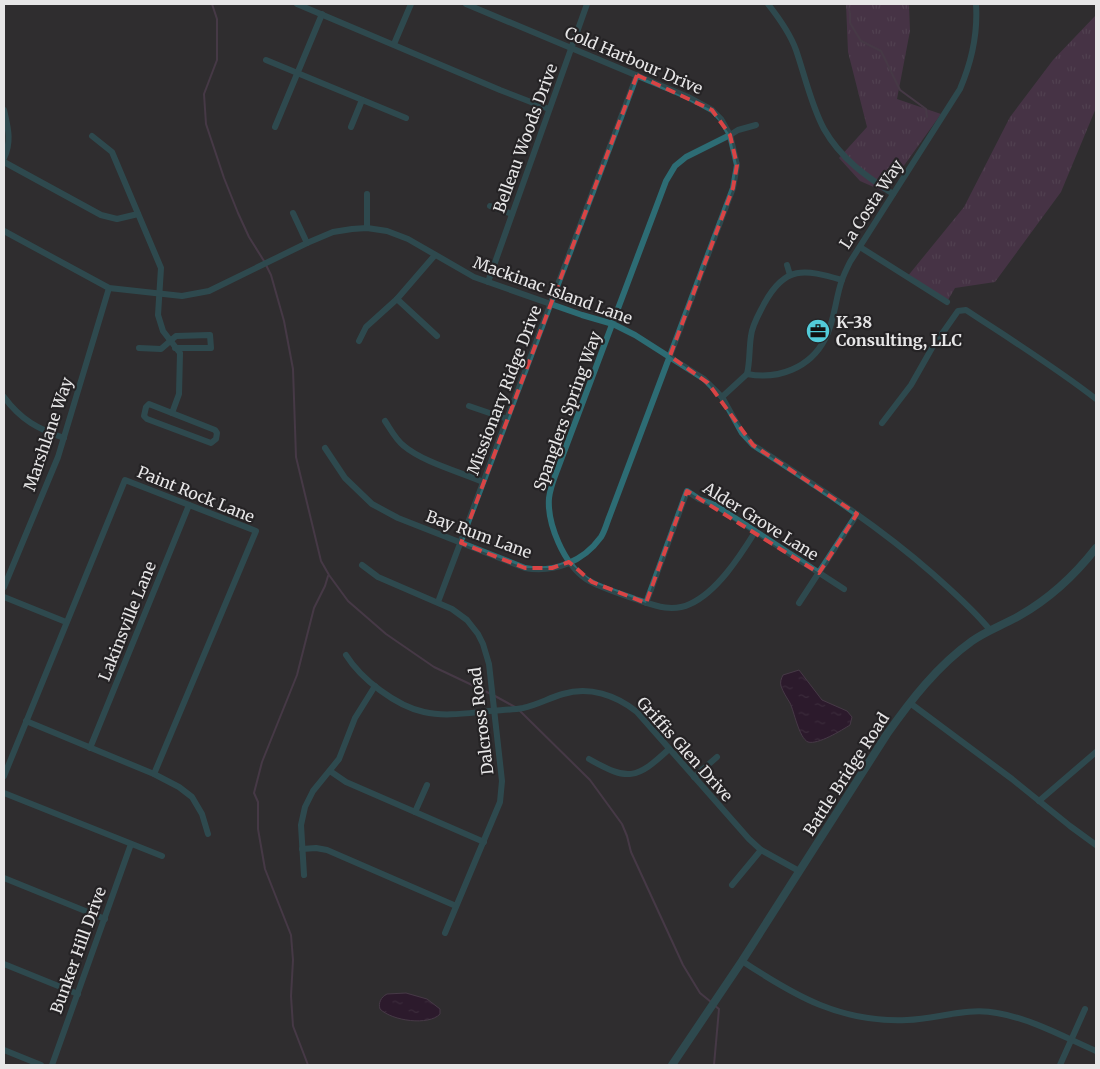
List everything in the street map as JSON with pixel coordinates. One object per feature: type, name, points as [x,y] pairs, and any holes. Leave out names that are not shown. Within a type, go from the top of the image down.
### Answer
[{"type":"street","points":[[297,4],[500,90],[550,108]]},
{"type":"street","points":[[394,44],[411,4]]},
{"type":"street","name":"Cold Harbour Drive","points":[[466,4],[688,97],[712,110],[721,119],[730,135],[737,166],[733,188],[670,356]]},
{"type":"street","name":"Belleau Woods Drive","points":[[488,282],[587,4]]},
{"type":"street","points":[[768,4],[782,23],[795,48],[819,119],[829,137],[854,167],[893,194]]},
{"type":"street","name":"La Costa Way","points":[[747,374],[760,377],[792,370],[817,351],[826,338],[842,280],[850,262],[951,104],[966,77],[974,47],[976,4]]},
{"type":"street","points":[[275,127],[322,14]]},
{"type":"street","points":[[266,60],[406,118]]},
{"type":"street","name":"Missionary Ridge Drive","points":[[438,602],[637,75]]},
{"type":"street","points":[[351,127],[362,100]]},
{"type":"street","points":[[4,110],[9,135],[8,150],[4,160],[106,217],[122,219],[138,214]]},
{"type":"street","name":"Spanglers Spring Way","points":[[755,532],[734,565],[702,597],[684,606],[669,608],[646,603],[592,582],[581,575],[570,562],[553,526],[549,508],[550,492],[555,476],[661,194],[675,166],[686,157],[738,130],[756,125]]},
{"type":"street","points":[[92,136],[112,152],[161,268],[158,315],[160,325],[170,342],[180,353],[179,394],[172,413]]},
{"type":"street","points":[[367,228],[368,194]]},
{"type":"street","points":[[490,206],[512,214]]},
{"type":"street","points":[[294,214],[307,244]]},
{"type":"street","name":"Mackinac Island Lane","points":[[4,231],[109,288],[190,296],[209,291],[334,232],[352,228],[367,228],[397,234],[465,273],[613,324],[636,335],[670,356],[704,379],[722,398],[742,433],[753,445],[875,526],[974,610],[990,630]]},
{"type":"street","points":[[860,247],[948,302]]},
{"type":"street","points":[[359,341],[366,327],[397,299],[435,255]]},
{"type":"street","points":[[787,265],[790,275]]},
{"type":"street","points":[[722,398],[747,374],[751,334],[756,319],[769,294],[779,283],[790,275],[806,271],[842,280]]},
{"type":"street","name":"Marshlane Way","points":[[4,587],[58,457],[109,288]]},
{"type":"street","points":[[397,299],[437,336]]},
{"type":"street","points":[[882,423],[911,385],[932,348],[961,309],[966,310],[1019,344],[1096,399]]},
{"type":"street","points":[[139,348],[161,349],[176,336],[210,334],[210,348],[175,348]]},
{"type":"street","name":"Bay Rum Lane","points":[[325,448],[345,478],[372,504],[398,518],[512,564],[530,568],[552,568],[579,559],[601,536],[670,356]]},
{"type":"street","points":[[4,397],[14,411],[36,427],[64,438]]},
{"type":"street","points":[[149,404],[172,413],[215,430],[217,433],[215,442],[211,443],[144,416],[146,407],[149,404]]},
{"type":"street","points":[[469,406],[507,419]]},
{"type":"street","points":[[385,421],[395,438],[416,454],[484,482]]},
{"type":"street","name":"Paint Rock Lane","points":[[4,776],[125,480],[256,531],[154,774]]},
{"type":"street","name":"Alder Grove Lane","points":[[646,603],[688,491],[699,499],[714,505],[844,589]]},
{"type":"street","name":"Lakinsville Lane","points":[[90,748],[189,505]]},
{"type":"street","points":[[799,603],[856,514]]},
{"type":"street","name":"Battle Bridge Road","points":[[672,1065],[742,961],[882,742],[910,703],[954,656],[971,642],[990,630],[1020,616],[1056,590],[1070,578],[1096,548]]},
{"type":"street","name":"Dalcross Road","points":[[362,565],[372,574],[456,611],[467,620],[478,634],[489,664],[502,781],[500,802],[445,933]]},
{"type":"street","points":[[4,597],[66,622]]},
{"type":"street","name":"Griffis Glen Drive","points":[[346,655],[359,673],[375,686],[411,708],[425,713],[448,715],[521,708],[571,692],[586,691],[604,694],[621,701],[637,712],[749,839],[761,850],[799,871]]},
{"type":"street","points":[[304,875],[301,825],[305,807],[313,791],[330,771],[343,751],[360,708],[375,686]]},
{"type":"street","points":[[910,703],[1096,845]]},
{"type":"street","points":[[26,721],[154,774],[179,787],[192,797],[202,814],[208,834]]},
{"type":"street","points":[[588,759],[615,773],[632,774],[647,769],[669,749]]},
{"type":"street","points":[[1039,801],[1096,752]]},
{"type":"street","points":[[694,777],[717,756]]},
{"type":"street","points":[[330,771],[346,782],[484,842]]},
{"type":"street","points":[[415,812],[427,785]]},
{"type":"street","points":[[4,793],[162,856]]},
{"type":"street","name":"Bunker Hill Drive","points":[[52,1065],[131,844]]},
{"type":"street","points":[[302,849],[316,848],[327,850],[456,906]]},
{"type":"street","points":[[732,885],[761,850]]},
{"type":"street","points":[[4,878],[104,918]]},
{"type":"street","points":[[742,961],[806,1000],[830,1010],[876,1019],[907,1020],[970,1012],[996,1012],[1023,1019],[1096,1052]]},
{"type":"street","points":[[4,964],[78,994]]},
{"type":"street","points":[[1060,1065],[1085,1009]]},
{"type":"street","points":[[4,1050],[42,1065]]},
{"type":"highlighted area","points":[[637,75],[712,110],[730,135],[737,165],[733,188],[670,356],[708,383],[753,445],[857,514],[819,573],[687,491],[646,603],[592,582],[569,562],[552,568],[525,568],[461,543]]},
{"type":"green space","points":[[846,4],[909,4],[910,31],[897,99],[941,114],[885,192],[860,181],[839,158],[867,127],[848,52]]},
{"type":"green space","points":[[1096,15],[1096,108],[1061,192],[995,282],[955,288],[948,300],[907,277],[964,207],[1010,117],[1053,60]]},
{"type":"water","points":[[799,670],[822,700],[847,711],[852,717],[850,725],[818,741],[808,742],[805,740],[781,685],[783,675]]},
{"type":"water","points":[[406,993],[427,999],[440,1009],[440,1014],[435,1018],[419,1021],[393,1017],[380,1009],[380,1002],[385,995]]},
{"type":"waterway","points":[[212,4],[217,19],[217,60],[204,94],[206,124],[238,213],[249,237],[264,261]]},
{"type":"waterway","points":[[847,4],[850,13],[850,23],[861,41],[881,51],[900,90],[926,109],[927,117]]},
{"type":"waterway","points":[[266,265],[271,275],[284,321],[293,369],[296,457],[321,561],[348,601],[386,634],[434,667],[491,694]]},
{"type":"waterway","points":[[308,1065],[293,1026],[291,935],[265,869],[258,829],[258,802],[254,793],[262,762],[297,675],[314,608],[328,576]]},
{"type":"waterway","points":[[495,696],[515,707]]},
{"type":"waterway","points":[[519,710],[590,780],[622,824],[631,852],[683,965],[700,993],[711,1002]]},
{"type":"waterway","points":[[714,1005],[719,1009],[714,1065]]},
{"type":"place","name":"K-38 Consulting, LLC","points":[[818,331]]}]
